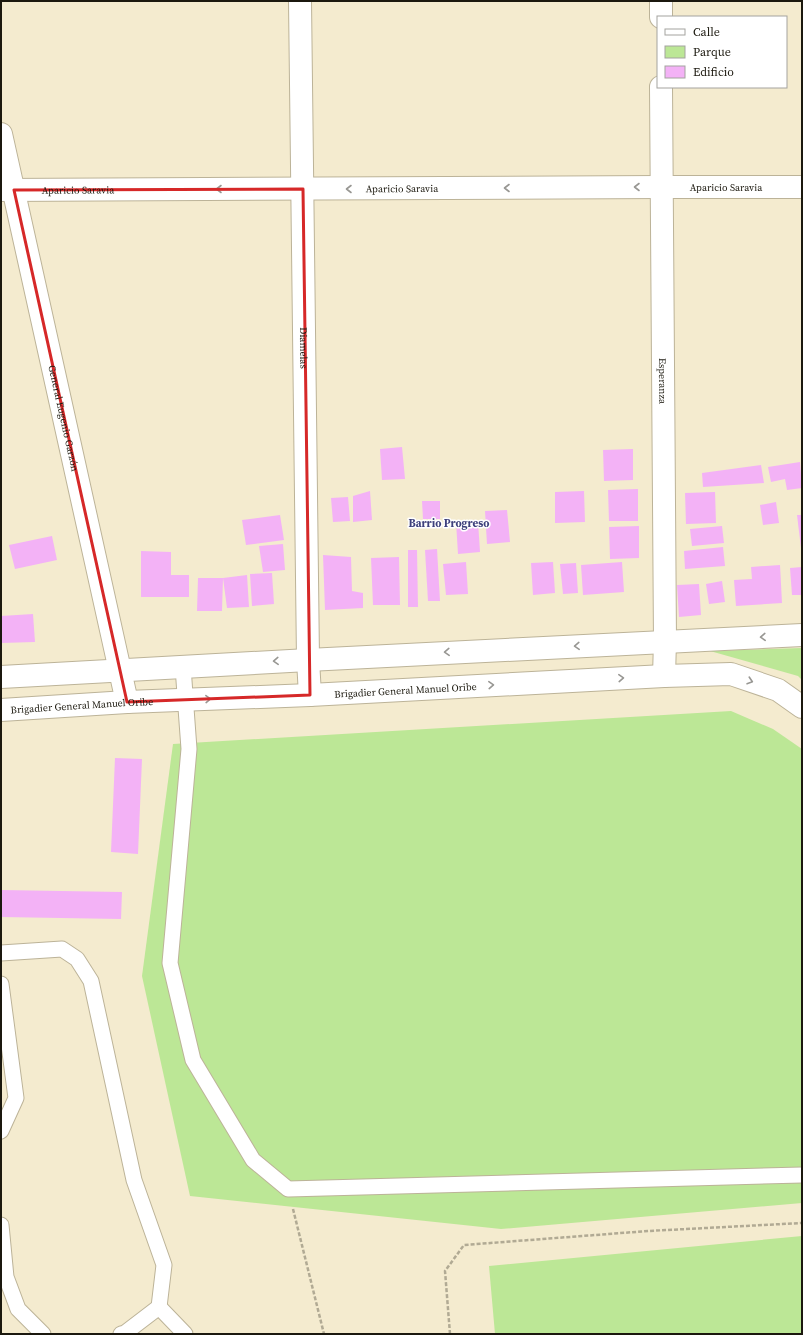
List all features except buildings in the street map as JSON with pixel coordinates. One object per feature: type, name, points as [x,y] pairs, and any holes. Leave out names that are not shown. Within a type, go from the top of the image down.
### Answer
[{"type":"street","name":"Diamelas","points":[[300,1],[308,660],[310,695]]},
{"type":"street","points":[[661,1],[661,16]]},
{"type":"street","name":"Esperanza","points":[[661,88],[664,676]]},
{"type":"street","name":"General Eugenio Garzón","points":[[1,134],[8,190],[127,702]]},
{"type":"street","name":"Aparicio Saravia","points":[[8,190],[802,187]]},
{"type":"street","points":[[1,677],[802,635]]},
{"type":"street","name":"Brigadier General Manuel Oribe","points":[[1,710],[127,702],[310,695],[664,676],[731,674],[778,690],[802,707]]},
{"type":"lane","points":[[183,667],[189,749],[170,962],[193,1060],[253,1160],[288,1189],[802,1175]]},
{"type":"lane","points":[[1,953],[62,949],[77,959],[91,981],[134,1180],[164,1265],[159,1307],[125,1333],[121,1334]]},
{"type":"lane","points":[[1,984],[16,1098],[1,1131]]},
{"type":"lane","points":[[1,1225],[3,1276],[18,1309],[43,1334]]},
{"type":"lane","points":[[159,1307],[185,1334]]},
{"type":"path","points":[[288,1189],[324,1334]]},
{"type":"path","points":[[450,1334],[445,1271],[464,1245],[648,1231],[802,1223]]},
{"type":"highlighted area","points":[[303,189],[310,695],[127,702],[14,190]]},
{"type":"green space","points":[[802,648],[802,680],[798,676],[710,651]]},
{"type":"green space","points":[[731,711],[773,729],[802,749],[802,1203],[501,1229],[190,1196],[142,976],[173,744]]},
{"type":"green space","points":[[802,1236],[802,1334],[495,1334],[489,1266]]},
{"type":"district","name":"Barrio Progreso","points":[[449,523]]}]
